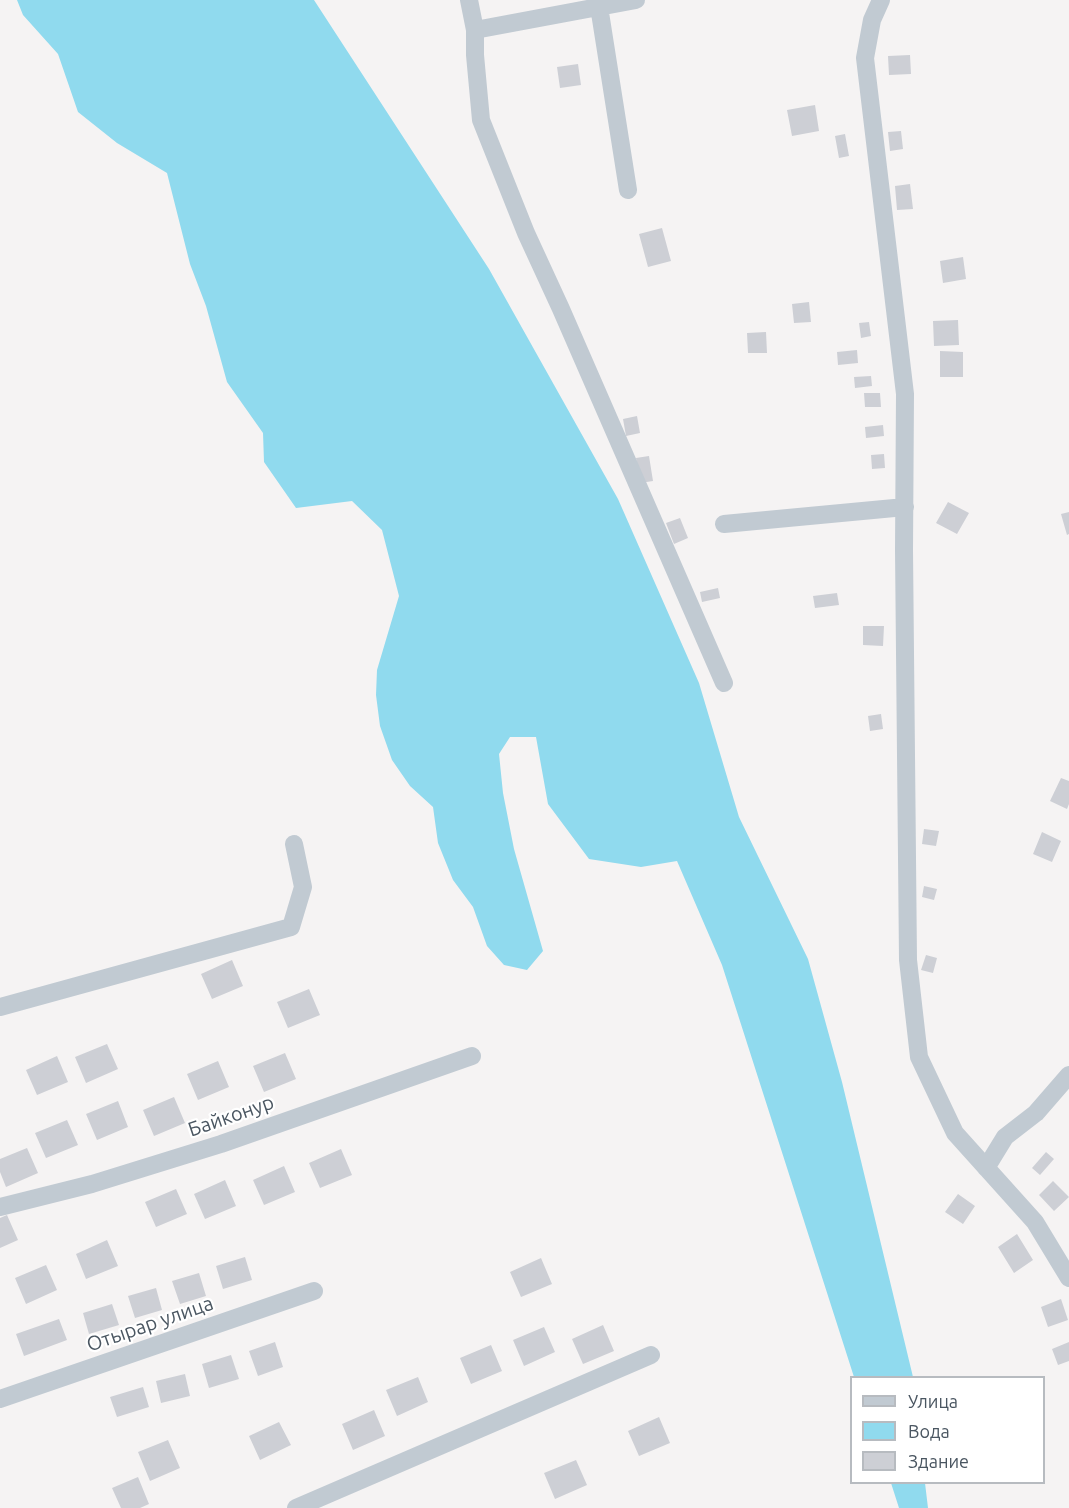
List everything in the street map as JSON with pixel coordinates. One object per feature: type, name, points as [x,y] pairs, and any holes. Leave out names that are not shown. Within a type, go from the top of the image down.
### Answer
[{"type":"street","points":[[469,0],[475,30],[481,120],[526,233],[724,683]]},
{"type":"street","points":[[475,30],[598,3],[636,0]]},
{"type":"street","points":[[880,0],[872,20],[865,58],[906,394],[908,960],[919,1057],[955,1133],[1035,1222],[1069,1278]]},
{"type":"street","points":[[598,3],[628,190]]},
{"type":"street","points":[[724,524],[905,507]]},
{"type":"street","points":[[0,1007],[291,927],[303,887],[294,844]]},
{"type":"street","name":"Байконур","points":[[0,1207],[92,1184],[221,1144],[472,1056]]},
{"type":"street","points":[[986,1168],[1005,1137],[1036,1113],[1069,1075]]},
{"type":"street","name":"Отырар улица","points":[[0,1399],[314,1291]]},
{"type":"street","points":[[296,1508],[651,1355]]},
{"type":"water","points":[[17,0],[314,0],[489,269],[618,499],[699,683],[739,817],[808,959],[842,1082],[913,1376],[854,1376],[722,965],[677,861],[641,867],[589,859],[548,804],[536,737],[510,737],[499,754],[503,793],[514,849],[543,951],[527,970],[504,965],[487,946],[473,907],[453,880],[438,843],[433,807],[410,786],[392,760],[380,726],[376,695],[377,670],[399,596],[382,530],[352,501],[296,508],[264,462],[263,433],[227,382],[206,306],[190,264],[167,173],[117,143],[78,112],[58,54],[23,15]]},
{"type":"water","points":[[891,1484],[925,1484],[928,1508],[899,1508]]},
{"type":"building","points":[[910,55],[911,74],[889,75],[888,56]]},
{"type":"building","points":[[578,64],[581,85],[560,88],[557,67]]},
{"type":"building","points":[[815,105],[819,131],[792,136],[787,110]]},
{"type":"building","points":[[901,131],[903,149],[890,151],[888,132]]},
{"type":"building","points":[[845,134],[849,156],[839,158],[835,136]]},
{"type":"building","points":[[910,184],[913,209],[897,210],[895,186]]},
{"type":"building","points":[[662,228],[671,261],[648,267],[639,234]]},
{"type":"building","points":[[963,257],[966,279],[943,283],[940,261]]},
{"type":"building","points":[[809,302],[811,322],[794,323],[792,304]]},
{"type":"building","points":[[958,320],[959,345],[934,346],[933,321]]},
{"type":"building","points":[[869,322],[871,336],[861,338],[859,323]]},
{"type":"building","points":[[766,332],[767,353],[748,353],[747,333]]},
{"type":"building","points":[[857,350],[858,363],[838,365],[837,352]]},
{"type":"building","points":[[940,351],[963,352],[963,377],[940,377]]},
{"type":"building","points":[[871,376],[872,386],[855,388],[854,377]]},
{"type":"building","points":[[864,393],[880,393],[881,407],[865,407]]},
{"type":"building","points":[[637,416],[640,433],[626,436],[623,419]]},
{"type":"building","points":[[883,425],[884,436],[866,438],[865,427]]},
{"type":"building","points":[[884,454],[885,468],[872,469],[871,455]]},
{"type":"building","points":[[649,456],[653,481],[640,483],[636,458]]},
{"type":"building","points":[[948,502],[969,513],[957,534],[936,523]]},
{"type":"building","points":[[1069,512],[1069,534],[1067,535],[1061,514]]},
{"type":"building","points":[[680,518],[688,538],[674,544],[666,523]]},
{"type":"building","points":[[718,588],[720,598],[702,602],[700,592]]},
{"type":"building","points":[[837,593],[839,605],[815,608],[813,596]]},
{"type":"building","points":[[863,626],[884,626],[883,646],[863,645]]},
{"type":"building","points":[[881,714],[883,729],[870,731],[868,716]]},
{"type":"building","points":[[1061,778],[1069,781],[1067,809],[1050,801]]},
{"type":"building","points":[[924,829],[939,831],[936,846],[922,844]]},
{"type":"building","points":[[1042,832],[1061,841],[1052,862],[1033,854]]},
{"type":"building","points":[[924,886],[937,889],[934,900],[922,897]]},
{"type":"building","points":[[926,955],[937,958],[933,973],[921,970]]},
{"type":"building","points":[[232,960],[243,986],[212,999],[201,974]]},
{"type":"building","points":[[309,989],[320,1015],[288,1028],[277,1002]]},
{"type":"building","points":[[107,1044],[118,1069],[86,1083],[75,1057]]},
{"type":"building","points":[[285,1053],[296,1079],[264,1092],[253,1066]]},
{"type":"building","points":[[57,1056],[68,1082],[37,1095],[26,1070]]},
{"type":"building","points":[[218,1061],[229,1087],[198,1100],[187,1074]]},
{"type":"building","points":[[174,1097],[185,1123],[154,1136],[143,1110]]},
{"type":"building","points":[[118,1101],[128,1127],[97,1140],[86,1114]]},
{"type":"building","points":[[67,1120],[78,1145],[46,1158],[35,1133]]},
{"type":"building","points":[[27,1148],[38,1173],[6,1187],[0,1172],[0,1159]]},
{"type":"building","points":[[341,1149],[352,1175],[320,1188],[309,1163]]},
{"type":"building","points":[[1046,1152],[1054,1159],[1040,1175],[1032,1168]]},
{"type":"building","points":[[284,1166],[295,1192],[264,1205],[253,1180]]},
{"type":"building","points":[[225,1180],[236,1206],[205,1219],[194,1194]]},
{"type":"building","points":[[1053,1181],[1069,1197],[1054,1211],[1039,1195]]},
{"type":"building","points":[[176,1189],[187,1214],[156,1227],[145,1202]]},
{"type":"building","points":[[958,1194],[975,1206],[963,1224],[945,1212]]},
{"type":"building","points":[[7,1215],[18,1240],[0,1248],[0,1218]]},
{"type":"building","points":[[1017,1234],[1033,1260],[1014,1273],[998,1247]]},
{"type":"building","points":[[107,1240],[118,1266],[86,1279],[76,1254]]},
{"type":"building","points":[[245,1257],[252,1280],[223,1289],[216,1266]]},
{"type":"building","points":[[541,1258],[552,1284],[521,1297],[510,1272]]},
{"type":"building","points":[[46,1265],[57,1290],[26,1304],[15,1278]]},
{"type":"building","points":[[199,1273],[206,1296],[180,1304],[172,1281]]},
{"type":"building","points":[[156,1288],[162,1310],[135,1318],[128,1296]]},
{"type":"building","points":[[1061,1299],[1068,1320],[1048,1327],[1041,1307]]},
{"type":"building","points":[[112,1304],[119,1325],[89,1334],[83,1313]]},
{"type":"building","points":[[59,1319],[67,1340],[24,1356],[16,1334]]},
{"type":"building","points":[[603,1325],[614,1351],[583,1364],[572,1339]]},
{"type":"building","points":[[544,1327],[555,1352],[524,1366],[513,1340]]},
{"type":"building","points":[[275,1342],[283,1367],[258,1376],[249,1351]]},
{"type":"building","points":[[1069,1342],[1069,1361],[1058,1365],[1052,1349]]},
{"type":"building","points":[[491,1345],[502,1371],[471,1384],[460,1358]]},
{"type":"building","points":[[231,1355],[239,1379],[209,1388],[202,1364]]},
{"type":"building","points":[[185,1374],[190,1396],[161,1403],[156,1381]]},
{"type":"building","points":[[418,1377],[428,1402],[397,1416],[386,1390]]},
{"type":"building","points":[[143,1387],[149,1407],[117,1417],[110,1397]]},
{"type":"building","points":[[374,1410],[385,1436],[353,1450],[342,1424]]},
{"type":"building","points":[[659,1417],[670,1443],[639,1456],[628,1431]]},
{"type":"building","points":[[279,1422],[291,1445],[260,1460],[249,1436]]},
{"type":"building","points":[[168,1440],[180,1468],[150,1481],[138,1452]]},
{"type":"building","points":[[576,1460],[587,1485],[555,1499],[544,1473]]},
{"type":"building","points":[[138,1477],[149,1504],[140,1508],[121,1508],[112,1488]]}]
